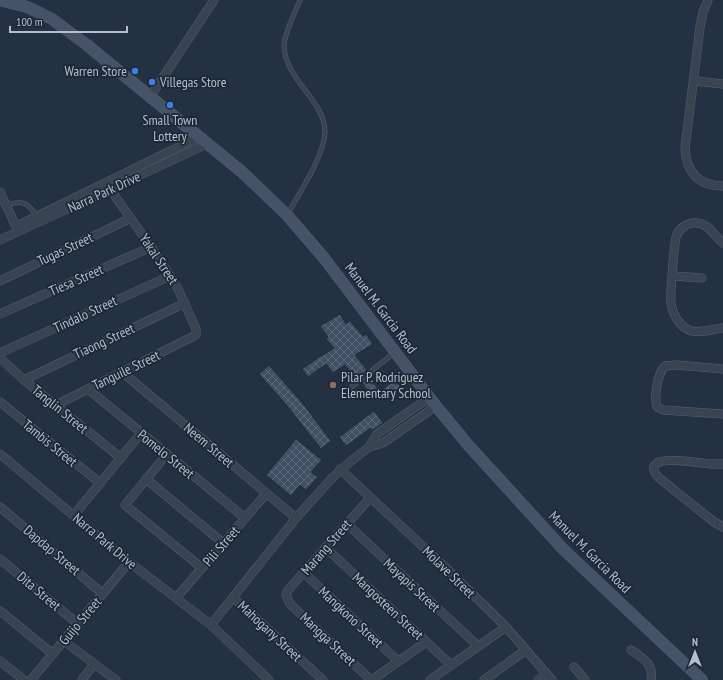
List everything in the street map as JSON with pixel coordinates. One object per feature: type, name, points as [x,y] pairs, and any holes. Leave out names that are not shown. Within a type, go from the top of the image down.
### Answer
[{"type":"main road","name":"Manuel M. Garcia Road","points":[[0,0],[27,7],[52,19],[87,45],[242,172],[287,216],[324,258],[469,446],[563,548],[702,680]]},
{"type":"street","points":[[150,98],[214,0]]},
{"type":"street","points":[[708,0],[703,12],[700,28],[686,158],[691,172],[698,179],[706,183],[723,186]]},
{"type":"street","points":[[694,81],[723,84]]},
{"type":"street","name":"Narra Park Drive","points":[[39,218],[110,189],[203,140]]},
{"type":"street","name":"Narra Park Drive","points":[[0,240],[17,229],[39,218],[203,140]]},
{"type":"street","name":"Yakal Street","points":[[110,189],[170,276],[185,303],[196,329],[196,335]]},
{"type":"street","points":[[0,192],[17,229]]},
{"type":"street","name":"Tugas Street","points":[[0,280],[131,218]]},
{"type":"street","points":[[723,243],[703,224],[696,222],[684,225],[677,234],[675,245],[671,303],[674,315],[687,330],[695,331],[723,328]]},
{"type":"street","name":"Narra Park Drive","points":[[0,234],[17,229]]},
{"type":"street","name":"Tiesa Street","points":[[0,314],[151,247]]},
{"type":"street","name":"Tindalo Street","points":[[0,354],[170,276]]},
{"type":"street","points":[[673,276],[702,278]]},
{"type":"street","name":"Tiaong Street","points":[[24,380],[185,303]]},
{"type":"street","name":"Tanguile Street","points":[[56,405],[196,335]]},
{"type":"street","name":"Tanglin Street","points":[[0,358],[24,380],[121,458]]},
{"type":"street","points":[[723,369],[677,365],[665,366],[660,370],[656,397],[657,407],[663,410],[723,414]]},
{"type":"street","name":"Neem Street","points":[[122,372],[296,518]]},
{"type":"street","name":"Pomelo Street","points":[[88,389],[245,518]]},
{"type":"street","points":[[211,625],[234,598],[296,518],[340,469],[369,447],[383,443],[433,401]]},
{"type":"street","name":"Tambis Street","points":[[0,402],[100,483]]},
{"type":"street","points":[[74,515],[141,433]]},
{"type":"street","name":"Narra Park Drive","points":[[0,454],[129,562],[211,625],[269,680]]},
{"type":"street","points":[[167,454],[125,504],[202,568]]},
{"type":"street","points":[[723,464],[668,460],[657,463],[654,470],[658,477],[714,522],[723,527]]},
{"type":"street","name":"Molave Street","points":[[340,469],[442,564],[506,627],[552,680]]},
{"type":"street","points":[[146,479],[223,543]]},
{"type":"street","name":"Pili Street","points":[[176,598],[266,494]]},
{"type":"street","name":"Marang Street","points":[[286,598],[288,590],[303,572],[370,498]]},
{"type":"street","name":"Dapdap Street","points":[[0,507],[103,594]]},
{"type":"street","name":"Mayapis Street","points":[[346,523],[478,646]]},
{"type":"street","name":"Mangosteen Street","points":[[325,547],[451,665]]},
{"type":"street","name":"Dita Street","points":[[0,559],[78,624]]},
{"type":"street","name":"Guijo Street","points":[[31,680],[129,562]]},
{"type":"street","name":"Mangkono Street","points":[[303,572],[398,661]]},
{"type":"street","name":"Mahogany Street","points":[[234,598],[323,680]]},
{"type":"street","name":"Mangga Street","points":[[286,598],[290,604],[371,680]]},
{"type":"street","points":[[0,611],[53,654]]},
{"type":"street","points":[[430,680],[506,627]]},
{"type":"street","points":[[64,641],[116,680]]},
{"type":"street","points":[[371,680],[426,642]]},
{"type":"street","points":[[484,680],[526,650]]},
{"type":"street","points":[[631,650],[649,664],[651,669],[650,680]]},
{"type":"street","points":[[0,661],[24,680]]},
{"type":"street","points":[[82,680],[94,664]]},
{"type":"street","points":[[574,667],[585,680]]},
{"type":"street","points":[[538,680],[546,674]]},
{"type":"lane","points":[[287,216],[311,173],[323,145],[325,132],[323,117],[294,77],[284,46],[285,36],[300,0]]},
{"type":"lane","points":[[6,206],[19,202],[27,204],[39,218]]},
{"type":"lane","points":[[350,389],[396,352]]},
{"type":"building","points":[[340,314],[346,324],[350,321],[363,336],[366,334],[373,344],[355,355],[367,370],[356,379],[345,365],[333,373],[326,364],[308,377],[302,369],[334,348],[326,339],[328,337],[320,326]]},
{"type":"building","points":[[269,365],[304,405],[331,441],[321,449],[289,408],[259,374]]},
{"type":"building","points":[[369,377],[383,395],[376,401],[362,383]]},
{"type":"building","points":[[394,380],[401,387],[387,398],[381,391]]},
{"type":"building","points":[[374,411],[383,423],[373,430],[371,428],[346,446],[339,437]]},
{"type":"building","points":[[296,439],[322,460],[311,472],[318,477],[306,490],[300,485],[291,496],[266,475]]},
{"type":"place","name":"Warren Store","points":[[135,71]]},
{"type":"place","name":"Villegas Store","points":[[152,82]]},
{"type":"place","name":"Small Town Lottery","points":[[170,105]]},
{"type":"place","name":"Pilar P. Rodriguez Elementary School","points":[[333,385]]}]
